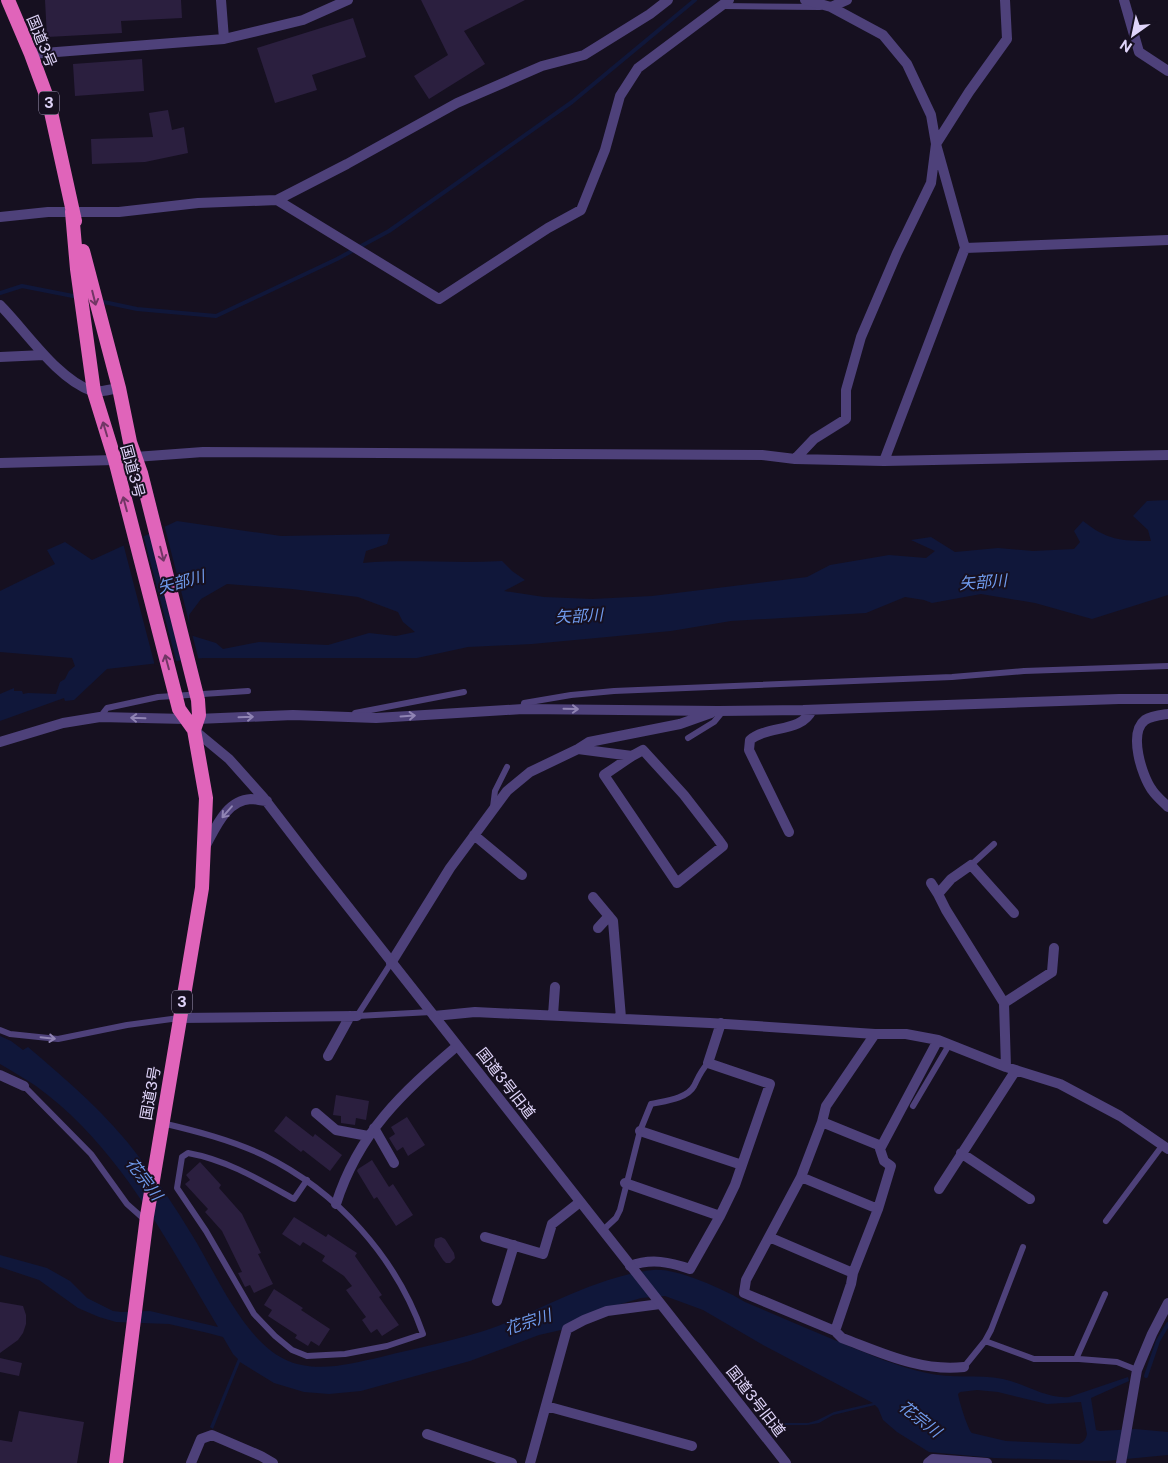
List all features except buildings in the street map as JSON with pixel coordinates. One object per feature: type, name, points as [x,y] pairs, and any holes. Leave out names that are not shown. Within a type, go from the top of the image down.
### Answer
[{"type":"highway","name":"国道3号","points":[[8,0],[49,103],[82,269],[83,318],[94,392],[189,719],[206,798],[202,888],[146,1219],[116,1463]]},
{"type":"highway","name":"国道3号","points":[[82,269],[102,326],[119,388],[198,700],[189,719]]},
{"type":"street","points":[[221,0],[224,39]]},
{"type":"street","points":[[31,54],[224,39],[303,20],[348,0]]},
{"type":"street","points":[[0,217],[48,212],[119,212],[198,204],[277,200],[347,164],[457,103],[542,66],[584,55],[650,14],[668,0]]},
{"type":"street","points":[[805,0],[831,7],[883,35],[907,64],[930,114],[936,144],[965,248],[884,461]]},
{"type":"street","points":[[831,7],[847,0]]},
{"type":"street","points":[[795,459],[814,439],[846,419],[846,390],[861,337],[897,253],[931,183],[936,144],[1006,39],[1005,0]]},
{"type":"street","points":[[1124,0],[1139,52],[1168,70]]},
{"type":"street","points":[[277,200],[439,299],[492,267],[548,228],[581,210],[604,150],[620,96],[638,68],[724,3]]},
{"type":"street","points":[[965,248],[1168,240]]},
{"type":"street","points":[[0,305],[44,355],[69,379],[94,392],[119,388]]},
{"type":"street","points":[[0,357],[44,355]]},
{"type":"street","points":[[0,463],[114,460],[203,452],[752,455],[795,459],[884,461],[1168,455]]},
{"type":"street","points":[[0,742],[63,723],[100,717],[189,719],[293,715],[376,718],[523,708],[721,711],[812,710],[1109,699],[1168,699]]},
{"type":"street","points":[[788,832],[749,750],[750,740],[757,734],[802,723],[812,710]]},
{"type":"street","points":[[391,962],[450,868],[493,809],[507,791],[530,772],[590,742],[680,724],[721,711]]},
{"type":"street","points":[[1168,714],[1145,721],[1138,730],[1137,742],[1141,767],[1151,790],[1168,808]]},
{"type":"street","name":"国道3号旧道","points":[[189,719],[267,801],[391,962],[786,1463]]},
{"type":"street","points":[[578,749],[632,756],[643,750],[684,795],[723,846],[677,883],[604,776],[632,756]]},
{"type":"street","points":[[204,849],[231,806],[251,799],[267,801]]},
{"type":"street","points":[[474,835],[522,875]]},
{"type":"street","points":[[938,894],[951,879],[970,865],[1014,913]]},
{"type":"street","points":[[931,883],[1004,1003],[1011,1068],[939,1188]]},
{"type":"street","points":[[593,896],[613,921],[621,1018]]},
{"type":"street","points":[[598,928],[609,916]]},
{"type":"street","points":[[1004,1003],[1052,972],[1054,948]]},
{"type":"street","points":[[553,1015],[555,987]]},
{"type":"street","points":[[433,1014],[476,1012],[553,1015],[721,1023],[875,1034],[906,1034],[938,1040],[1011,1068],[1060,1084],[1120,1116],[1165,1148]]},
{"type":"street","points":[[179,1018],[353,1016]]},
{"type":"street","points":[[328,1056],[353,1016]]},
{"type":"street","points":[[631,1268],[643,1261],[670,1263],[690,1269],[735,1185],[770,1084],[708,1063],[721,1023]]},
{"type":"street","points":[[875,1034],[826,1106],[822,1122],[801,1177],[746,1280],[744,1294],[836,1331],[842,1338],[919,1366],[947,1369],[964,1367]]},
{"type":"street","points":[[836,1331],[853,1273],[878,1209],[891,1166],[884,1161],[880,1149],[881,1146],[938,1040]]},
{"type":"street","points":[[336,1204],[342,1186],[371,1132],[384,1114],[411,1085],[457,1046]]},
{"type":"street","points":[[0,1075],[24,1086]]},
{"type":"street","points":[[316,1113],[336,1130],[371,1132]]},
{"type":"street","points":[[822,1122],[881,1146]]},
{"type":"street","points":[[640,1131],[742,1165]]},
{"type":"street","points":[[371,1132],[394,1163]]},
{"type":"street","points":[[961,1153],[1030,1198]]},
{"type":"street","points":[[801,1177],[878,1209]]},
{"type":"street","points":[[625,1183],[720,1216]]},
{"type":"street","points":[[485,1236],[543,1254],[552,1224],[580,1202]]},
{"type":"street","points":[[769,1237],[853,1273]]},
{"type":"street","points":[[497,1301],[514,1245]]},
{"type":"street","points":[[530,1463],[567,1329],[607,1311],[659,1302]]},
{"type":"street","points":[[1121,1463],[1137,1370],[1152,1334],[1168,1303]]},
{"type":"street","points":[[546,1406],[692,1446]]},
{"type":"street","points":[[191,1463],[201,1439],[212,1434],[273,1463]]},
{"type":"street","points":[[427,1434],[512,1463]]},
{"type":"street","points":[[928,1463],[932,1459],[987,1463]]},
{"type":"lane","points":[[724,3],[831,7]]},
{"type":"lane","points":[[523,708],[524,703],[571,695],[614,691],[952,677],[1043,670],[1168,666]]},
{"type":"lane","points":[[100,717],[107,708],[158,697],[248,691]]},
{"type":"lane","points":[[341,716],[464,692]]},
{"type":"lane","points":[[688,738],[714,722],[721,711]]},
{"type":"lane","points":[[493,809],[495,791],[507,767]]},
{"type":"lane","points":[[970,865],[994,844]]},
{"type":"lane","points":[[353,1016],[391,962]]},
{"type":"lane","points":[[353,1016],[433,1014]]},
{"type":"lane","points":[[0,1030],[10,1034],[58,1039],[127,1025],[179,1018]]},
{"type":"lane","points":[[913,1106],[949,1045]]},
{"type":"lane","points":[[602,1231],[616,1218],[620,1210],[625,1183],[640,1131],[651,1104],[686,1095],[693,1088],[699,1072],[708,1063]]},
{"type":"lane","points":[[24,1086],[92,1154],[127,1204],[146,1219]]},
{"type":"lane","points":[[162,1123],[204,1133],[262,1155],[307,1180],[358,1225],[394,1273],[416,1314],[423,1334],[387,1346],[346,1354],[307,1356],[292,1350],[275,1336],[254,1314],[206,1231],[177,1188],[182,1157],[188,1153],[200,1155],[246,1171],[294,1199],[307,1180]]},
{"type":"lane","points":[[1106,1221],[1165,1148]]},
{"type":"lane","points":[[964,1367],[985,1341],[991,1330],[1023,1247]]},
{"type":"lane","points":[[1076,1359],[1105,1294]]},
{"type":"lane","points":[[985,1341],[1034,1359],[1076,1359],[1116,1362],[1137,1370]]},
{"type":"water","name":"矢部川","points":[[1168,500],[1168,595],[1092,619],[1035,603],[981,594],[932,603],[905,597],[866,613],[731,621],[671,631],[532,644],[468,647],[417,658],[203,658],[107,669],[74,700],[65,701],[64,698],[0,721],[0,694],[14,688],[14,691],[22,691],[23,694],[56,694],[60,682],[65,679],[69,671],[75,666],[72,658],[0,652],[0,591],[55,564],[47,550],[65,542],[92,560],[177,521],[281,536],[390,534],[387,544],[366,551],[363,563],[502,561],[525,580],[504,591],[544,597],[592,599],[652,596],[807,577],[830,565],[889,555],[926,558],[935,551],[911,540],[931,537],[955,552],[998,548],[1033,551],[1074,549],[1080,542],[1074,531],[1083,521],[1107,536],[1131,541],[1151,541],[1148,530],[1133,516],[1147,501]],"holes":[[[227,584],[358,597],[398,612],[403,622],[415,632],[396,636],[369,633],[328,645],[259,642],[223,649],[216,643],[190,635],[189,615],[201,599]]]},
{"type":"water","name":"花宗川","points":[[0,1036],[23,1050],[28,1047],[101,1113],[127,1142],[167,1195],[243,1321],[270,1350],[296,1364],[320,1367],[345,1365],[455,1339],[498,1326],[614,1278],[634,1273],[662,1270],[700,1280],[745,1302],[864,1352],[895,1364],[927,1373],[945,1376],[1003,1379],[1044,1394],[1061,1397],[1069,1397],[1128,1377],[1129,1381],[1091,1398],[1096,1430],[1135,1429],[1168,1432],[1168,1455],[1105,1461],[994,1458],[929,1452],[897,1432],[883,1420],[875,1405],[833,1415],[819,1423],[773,1425],[773,1423],[808,1423],[834,1412],[873,1403],[763,1345],[703,1310],[665,1296],[641,1298],[608,1308],[581,1318],[561,1330],[539,1335],[470,1361],[361,1391],[329,1394],[304,1392],[274,1383],[240,1362],[213,1429],[210,1427],[238,1359],[223,1337],[169,1324],[116,1322],[99,1317],[78,1308],[39,1280],[0,1267],[0,1255],[47,1268],[70,1281],[87,1298],[113,1311],[150,1311],[218,1327],[160,1229],[117,1166],[66,1110],[36,1086],[0,1064]],"holes":[[[977,1390],[998,1392],[1047,1404],[1081,1402],[1087,1434],[1085,1439],[1079,1444],[1006,1441],[972,1433],[966,1421],[958,1394],[960,1392]]]},
{"type":"pier","points":[[164,524],[199,661],[183,663],[151,530]]},
{"type":"pier","points":[[143,534],[177,664],[155,666],[123,543]]},
{"type":"waterway","points":[[99,301],[137,309],[216,316],[337,259],[389,231],[572,102],[695,0]]},
{"type":"waterway","points":[[0,293],[22,286],[78,297]]},
{"type":"waterway","points":[[1146,1376],[1158,1341],[1168,1324]]}]
